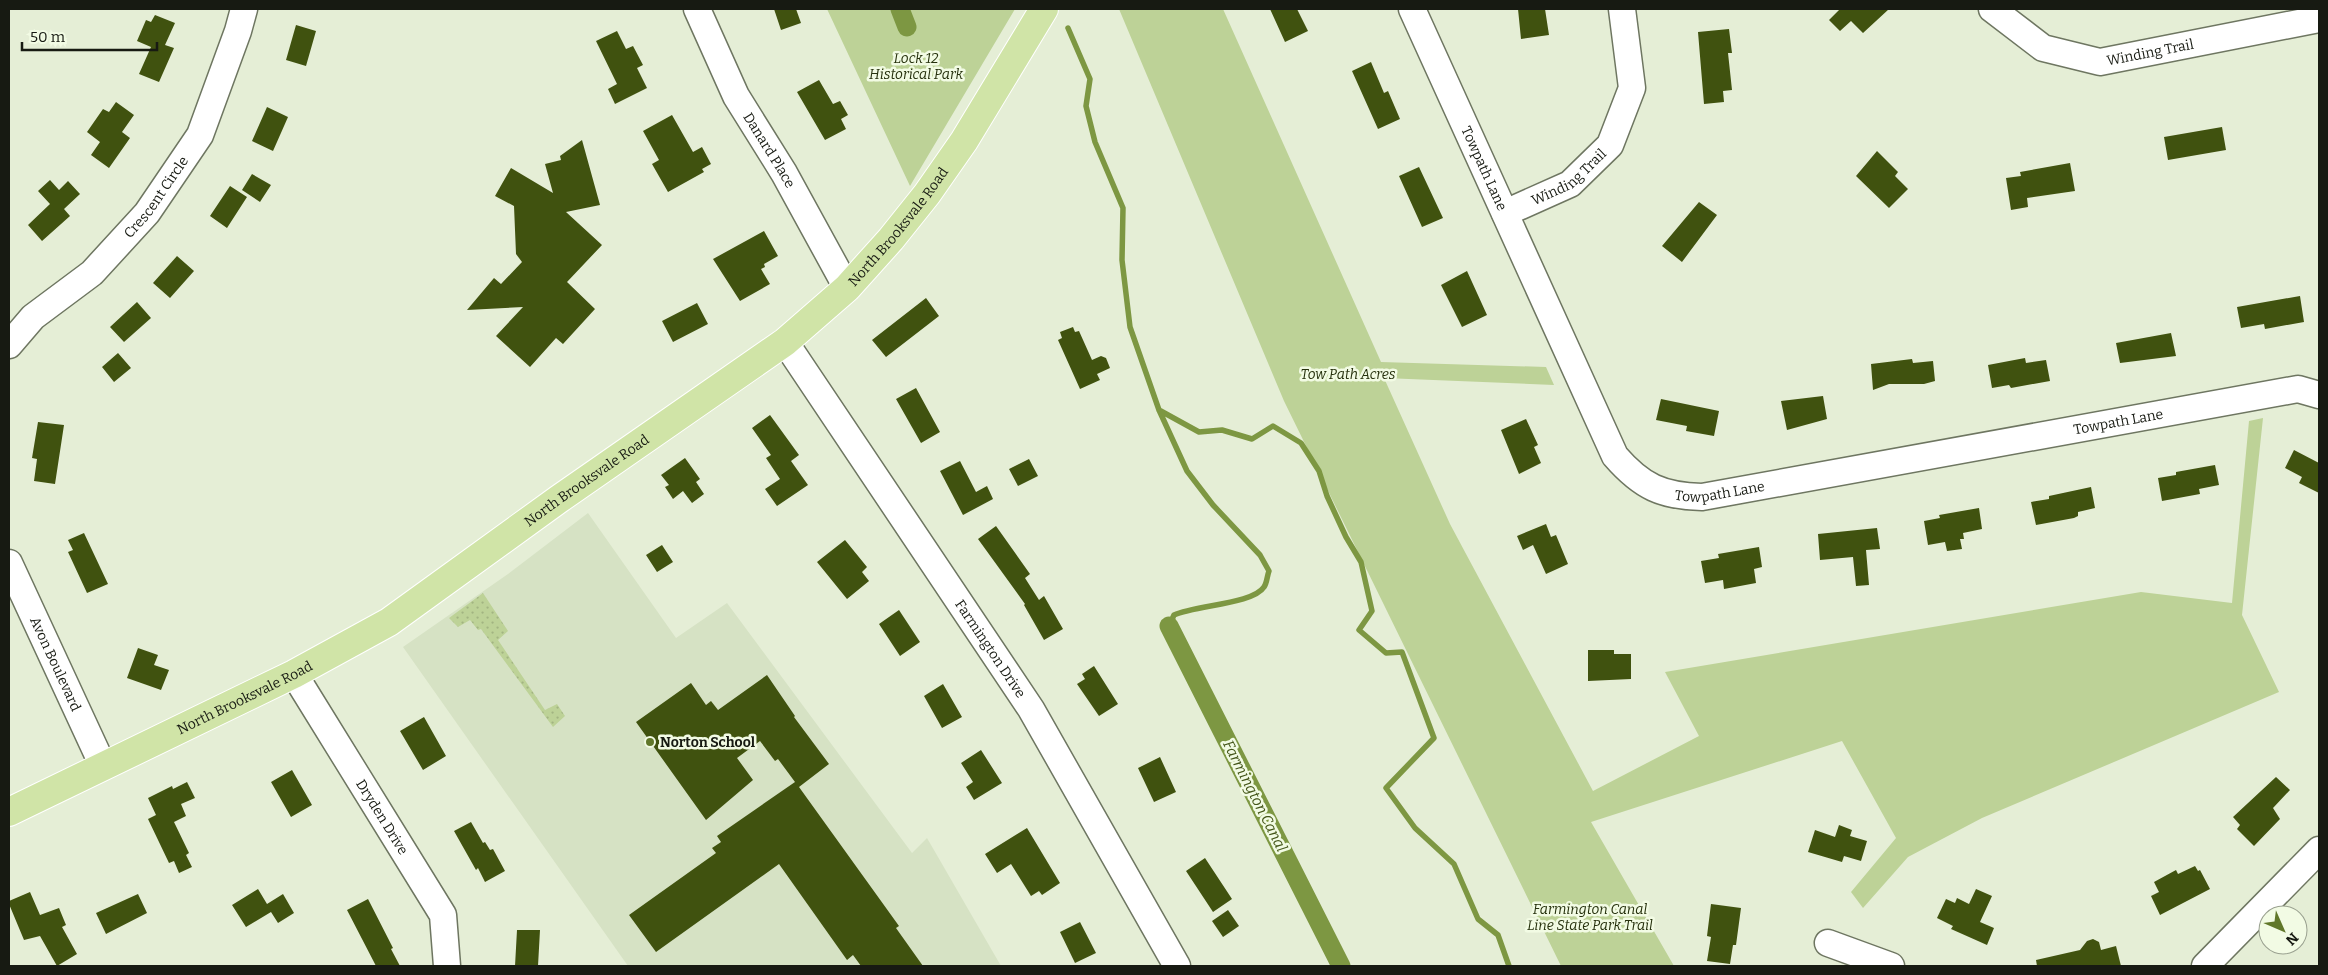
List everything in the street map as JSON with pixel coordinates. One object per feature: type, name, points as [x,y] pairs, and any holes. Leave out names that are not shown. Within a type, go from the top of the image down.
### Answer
[{"type":"main road","name":"North Brooksvale Road","points":[[9,812],[294,674],[389,622],[559,499],[785,342],[846,288],[892,239],[964,141],[1044,9]]},
{"type":"street","name":"Crescent Circle","points":[[9,345],[33,318],[92,272],[147,213],[200,134],[238,31],[244,9]]},
{"type":"street","name":"Danard Place","points":[[697,9],[736,96],[784,173],[846,288]]},
{"type":"street","name":"Towpath Lane","points":[[1412,9],[1615,456],[1639,480],[1674,496],[1702,497],[2298,389],[2319,395]]},
{"type":"street","name":"Winding Trail","points":[[1504,213],[1570,184],[1610,144],[1632,88],[1622,9]]},
{"type":"street","name":"Winding Trail","points":[[1992,9],[2043,48],[2100,62],[2319,20]]},
{"type":"street","name":"Farmington Drive","points":[[785,342],[1031,709],[1177,966]]},
{"type":"street","name":"Avon Boulevard","points":[[9,563],[103,766]]},
{"type":"street","name":"Dryden Drive","points":[[294,674],[443,915],[447,966]]},
{"type":"street","points":[[2206,966],[2319,850]]},
{"type":"street","points":[[1828,943],[1891,966]]},
{"type":"shaded area","name":"Norton School","points":[[588,513],[676,638],[727,603],[912,853],[927,838],[1001,966],[628,966],[403,647],[508,574]]},
{"type":"green space","name":"Lock 12 Historical Park","points":[[827,9],[1015,9],[910,186]]},
{"type":"green space","points":[[1119,9],[1223,9],[1381,362],[1546,367],[1554,385],[1384,378],[1450,524],[1593,791],[1699,736],[1665,672],[2141,592],[2232,603],[2249,421],[2263,418],[2242,615],[2279,692],[1982,818],[1908,857],[1863,908],[1851,892],[1896,838],[1842,741],[1591,822],[1674,966],[1561,966],[1284,401]]},
{"type":"green space","points":[[483,593],[508,631],[498,640],[545,710],[557,704],[565,716],[553,727],[481,629],[478,630],[470,620],[458,627],[449,618]]},
{"type":"building","points":[[774,9],[796,9],[801,23],[781,30]]},
{"type":"building","points":[[1270,9],[1297,9],[1308,31],[1285,42]]},
{"type":"building","points":[[1518,9],[1545,9],[1549,35],[1521,39]]},
{"type":"building","points":[[1840,9],[1889,9],[1863,33],[1851,21],[1840,31],[1829,20]]},
{"type":"building","points":[[155,15],[175,23],[165,45],[174,48],[159,82],[139,74],[151,47],[137,41],[146,20],[151,22]]},
{"type":"building","points":[[296,25],[316,31],[306,66],[286,60]]},
{"type":"building","points":[[1729,29],[1732,53],[1728,53],[1732,90],[1723,91],[1724,102],[1704,104],[1698,32]]},
{"type":"building","points":[[617,31],[626,49],[633,46],[643,65],[637,68],[647,88],[615,104],[608,89],[617,84],[596,41]]},
{"type":"building","points":[[1371,62],[1384,93],[1388,91],[1400,119],[1378,129],[1352,71]]},
{"type":"building","points":[[819,80],[833,104],[840,101],[848,115],[841,119],[846,129],[825,140],[797,92]]},
{"type":"building","points":[[116,102],[134,115],[122,132],[130,138],[109,168],[91,155],[100,142],[87,132],[103,109],[109,112]]},
{"type":"building","points":[[267,107],[288,117],[273,151],[252,141]]},
{"type":"building","points":[[672,115],[693,152],[702,147],[711,164],[702,169],[704,172],[668,192],[652,164],[659,160],[643,131]]},
{"type":"building","points":[[2222,127],[2226,150],[2168,160],[2164,137]]},
{"type":"building","points":[[582,140],[600,205],[566,212],[602,245],[567,282],[595,309],[563,344],[556,338],[530,367],[496,336],[523,307],[467,310],[494,278],[501,284],[522,262],[516,254],[514,206],[495,196],[511,168],[553,193],[545,164],[561,160],[560,156]]},
{"type":"building","points":[[1877,151],[1898,172],[1895,176],[1908,189],[1889,208],[1856,176]]},
{"type":"building","points":[[2070,163],[2075,191],[2027,198],[2028,207],[2011,210],[2006,178],[2021,176],[2020,172]]},
{"type":"building","points":[[1419,167],[1443,218],[1422,227],[1399,176]]},
{"type":"building","points":[[252,174],[271,185],[260,202],[242,190]]},
{"type":"building","points":[[50,180],[59,190],[68,181],[80,194],[64,209],[70,216],[42,241],[28,225],[50,204],[38,191]]},
{"type":"building","points":[[230,186],[247,197],[227,228],[210,216]]},
{"type":"building","points":[[1699,202],[1717,215],[1682,262],[1662,246]]},
{"type":"building","points":[[764,231],[778,256],[764,264],[765,267],[761,269],[770,284],[740,301],[713,259]]},
{"type":"building","points":[[177,256],[194,271],[170,298],[153,283]]},
{"type":"building","points":[[1467,271],[1487,315],[1462,327],[1441,285]]},
{"type":"building","points":[[2300,296],[2304,322],[2265,329],[2264,324],[2241,328],[2237,307]]},
{"type":"building","points":[[926,298],[939,316],[886,357],[872,340]]},
{"type":"building","points":[[137,302],[151,318],[124,342],[110,327]]},
{"type":"building","points":[[697,303],[708,324],[673,342],[662,321]]},
{"type":"building","points":[[1073,327],[1075,332],[1079,331],[1092,360],[1101,356],[1106,358],[1110,368],[1097,374],[1100,380],[1080,389],[1058,340],[1062,338],[1060,332]]},
{"type":"building","points":[[2171,333],[2176,356],[2120,363],[2116,343]]},
{"type":"building","points":[[118,353],[131,368],[114,382],[102,367]]},
{"type":"building","points":[[2025,358],[2026,363],[2046,360],[2050,381],[2011,388],[2009,385],[1992,388],[1988,365]]},
{"type":"building","points":[[1912,359],[1913,363],[1933,361],[1935,381],[1924,384],[1889,384],[1873,390],[1871,364]]},
{"type":"building","points":[[916,388],[940,432],[921,443],[896,399]]},
{"type":"building","points":[[1823,396],[1827,419],[1787,430],[1781,401]]},
{"type":"building","points":[[1661,399],[1719,411],[1714,436],[1686,431],[1687,426],[1656,420]]},
{"type":"building","points":[[770,415],[799,455],[791,461],[808,485],[777,506],[765,489],[780,479],[766,458],[771,455],[752,428]]},
{"type":"building","points":[[1526,419],[1538,445],[1534,447],[1541,463],[1519,474],[1501,430]]},
{"type":"building","points":[[38,422],[64,425],[55,484],[34,481],[37,459],[32,458]]},
{"type":"building","points":[[2294,450],[2319,463],[2319,493],[2299,483],[2302,477],[2285,468]]},
{"type":"building","points":[[685,458],[700,479],[696,482],[704,494],[692,503],[683,491],[673,499],[665,487],[669,485],[661,475]]},
{"type":"building","points":[[1029,459],[1038,476],[1018,486],[1009,469]]},
{"type":"building","points":[[960,461],[976,492],[987,486],[993,499],[963,515],[940,471]]},
{"type":"building","points":[[2215,465],[2219,485],[2199,489],[2200,494],[2162,501],[2158,478],[2176,475],[2176,472]]},
{"type":"building","points":[[2091,487],[2095,508],[2078,512],[2078,516],[2074,518],[2036,525],[2031,502]]},
{"type":"building","points":[[1979,508],[1982,529],[1963,533],[1964,539],[1960,539],[1962,549],[1947,551],[1945,542],[1928,545],[1924,521],[1940,518],[1939,515]]},
{"type":"building","points":[[1546,524],[1551,537],[1556,535],[1568,564],[1546,574],[1533,545],[1523,550],[1517,536]]},
{"type":"building","points":[[996,526],[1030,574],[1025,578],[1039,600],[1044,596],[1063,629],[1044,640],[1025,604],[978,539]]},
{"type":"building","points":[[1877,528],[1880,549],[1866,550],[1869,585],[1856,586],[1853,557],[1820,560],[1818,534]]},
{"type":"building","points":[[84,533],[108,584],[87,593],[68,552],[73,550],[68,540]]},
{"type":"building","points":[[845,540],[867,567],[862,572],[869,581],[847,599],[817,562]]},
{"type":"building","points":[[662,545],[673,562],[657,572],[646,555]]},
{"type":"building","points":[[1759,547],[1762,567],[1754,569],[1756,583],[1724,589],[1723,580],[1705,583],[1701,561],[1719,558],[1718,554]]},
{"type":"building","points":[[899,610],[920,642],[900,656],[879,624]]},
{"type":"building","points":[[138,648],[158,655],[154,665],[169,670],[161,690],[127,678]]},
{"type":"building","points":[[1588,650],[1614,650],[1614,654],[1631,654],[1631,679],[1588,681]]},
{"type":"building","points":[[1094,666],[1118,704],[1099,716],[1077,684],[1085,679],[1082,674]]},
{"type":"building","points":[[767,675],[794,717],[829,764],[799,787],[899,926],[896,928],[923,966],[861,966],[853,955],[847,960],[779,864],[656,952],[629,915],[716,853],[712,848],[721,842],[717,836],[795,782],[778,759],[775,761],[760,741],[737,758],[753,780],[706,820],[636,722],[691,683],[706,705],[711,701],[718,710]]},
{"type":"building","points":[[943,684],[962,717],[942,728],[924,696]]},
{"type":"building","points":[[424,717],[446,756],[423,770],[400,731]]},
{"type":"building","points":[[981,750],[1002,783],[974,800],[966,787],[973,782],[961,763]]},
{"type":"building","points":[[1160,757],[1176,792],[1154,802],[1138,768]]},
{"type":"building","points":[[292,770],[312,805],[291,817],[271,782]]},
{"type":"building","points":[[2276,777],[2290,790],[2273,808],[2280,819],[2254,846],[2237,829],[2240,825],[2233,817]]},
{"type":"building","points":[[187,782],[195,798],[181,804],[186,816],[174,822],[189,853],[186,855],[192,867],[179,873],[174,861],[169,863],[148,819],[156,815],[148,798],[172,786],[173,789]]},
{"type":"building","points":[[471,822],[483,843],[485,842],[490,850],[493,849],[505,871],[485,882],[454,831]]},
{"type":"building","points":[[1839,825],[1852,830],[1850,836],[1867,841],[1861,861],[1844,856],[1842,862],[1808,852],[1815,830],[1835,837]]},
{"type":"building","points":[[1027,828],[1060,883],[1042,895],[1039,891],[1031,896],[1011,864],[997,873],[985,854]]},
{"type":"building","points":[[1205,858],[1232,899],[1213,912],[1186,871]]},
{"type":"building","points":[[2195,866],[2198,871],[2200,870],[2210,889],[2160,915],[2151,896],[2159,892],[2154,882],[2176,870],[2178,874]]},
{"type":"building","points":[[258,889],[267,904],[283,894],[294,913],[278,923],[271,912],[246,927],[232,905]]},
{"type":"building","points":[[1976,889],[1992,896],[1980,922],[1994,928],[1987,945],[1951,929],[1953,926],[1937,918],[1946,899],[1955,903],[1957,898],[1969,904]]},
{"type":"building","points":[[30,892],[40,915],[59,908],[66,925],[62,927],[77,954],[57,966],[40,936],[24,940],[9,904],[9,901]]},
{"type":"building","points":[[138,894],[147,913],[106,934],[96,913]]},
{"type":"building","points":[[368,899],[400,966],[376,966],[347,910]]},
{"type":"building","points":[[1711,904],[1741,908],[1736,945],[1733,945],[1730,964],[1707,961],[1711,937],[1707,936]]},
{"type":"building","points":[[1228,910],[1239,926],[1223,937],[1212,921]]},
{"type":"building","points":[[1080,922],[1096,953],[1075,963],[1060,932]]},
{"type":"building","points":[[517,930],[540,930],[538,966],[515,966]]},
{"type":"building","points":[[2093,939],[2099,942],[2101,950],[2116,946],[2121,966],[2037,966],[2036,960],[2080,950],[2087,941]]},
{"type":"waterway","name":"Farmington Canal","points":[[900,9],[907,27]]},
{"type":"waterway","points":[[1068,28],[1090,79],[1086,106],[1095,142],[1123,208],[1122,260],[1130,327],[1159,410],[1187,471],[1213,505],[1260,555],[1269,571],[1265,585],[1258,593],[1236,601],[1174,615],[1169,626]]},
{"type":"waterway","points":[[1159,410],[1199,432],[1222,430],[1252,439],[1273,426],[1301,443],[1319,471],[1327,496],[1346,537],[1361,562],[1372,611],[1359,630],[1386,653],[1402,652],[1434,738],[1386,788],[1415,828],[1454,864],[1478,919],[1498,935],[1509,966]]},
{"type":"waterway","name":"Farmington Canal","points":[[1169,626],[1341,966]]},
{"type":"place","name":"Norton School","points":[[650,742]]},
{"type":"park label","name":"Tow Path Acres","points":[[1348,374]]},
{"type":"park label","name":"Farmington Canal Line State Park Trail","points":[[1590,918]]}]
